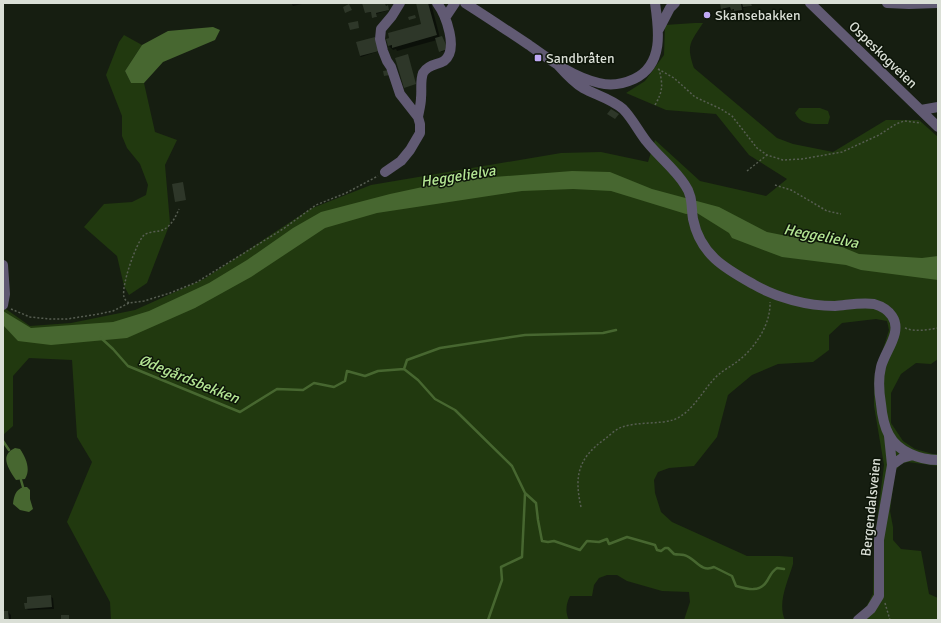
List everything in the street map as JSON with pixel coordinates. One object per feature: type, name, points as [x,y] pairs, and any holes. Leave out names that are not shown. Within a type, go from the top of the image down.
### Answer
[{"type":"street","points":[[385,172],[401,161],[410,150],[420,133],[418,117],[400,94],[391,67],[383,51],[380,39],[381,29],[392,16],[400,3]]},
{"type":"street","points":[[418,117],[422,97],[422,79],[424,72],[427,67],[445,60],[450,51],[451,41],[445,18],[437,3]]},
{"type":"street","points":[[445,18],[455,3]]},
{"type":"street","points":[[465,3],[558,65],[586,79],[600,83],[615,84],[636,79],[655,68],[658,31],[655,3]]},
{"type":"street","points":[[658,31],[670,8],[675,3]]},
{"type":"street","name":"Ospeskogveien","points":[[810,3],[936,125]]},
{"type":"street","points":[[887,3],[937,3]]},
{"type":"street","points":[[558,65],[572,81],[583,88],[612,101],[623,109],[648,143],[686,186],[691,197],[693,218],[700,241],[712,256],[725,267],[748,281],[791,300],[819,305],[841,306],[874,304],[888,312],[892,316],[895,325]]},
{"type":"street","points":[[922,110],[938,107]]},
{"type":"street","points":[[3,265],[5,280],[4,304]]},
{"type":"street","name":"Bergendalsveien","points":[[858,620],[871,609],[879,596],[879,540],[892,465],[889,436],[883,416],[879,385],[881,367],[894,336],[895,325]]},
{"type":"street","points":[[889,436],[901,448],[913,455],[925,459],[938,460]]},
{"type":"street","points":[[892,465],[902,458],[913,455]]},
{"type":"path","points":[[655,68],[662,87],[661,95],[655,105]]},
{"type":"path","points":[[655,68],[674,78],[695,97],[721,109],[732,116],[757,148],[767,156],[783,160],[802,160],[842,152],[879,135],[896,124],[904,121],[936,125]]},
{"type":"path","points":[[747,171],[767,156]]},
{"type":"path","points":[[4,304],[20,314],[30,317],[67,319],[113,311],[130,303],[144,301],[170,293],[198,282],[283,229],[316,206],[346,193],[385,172]]},
{"type":"path","points":[[775,185],[791,190],[827,211],[841,214]]},
{"type":"path","points":[[130,303],[126,301],[123,296],[124,287],[129,266],[138,246],[144,235],[161,231],[169,226],[175,219],[179,209]]},
{"type":"path","points":[[581,507],[578,491],[578,473],[582,461],[593,447],[621,427],[674,420],[684,413],[695,403],[714,378],[739,360],[760,337],[771,309],[770,292]]},
{"type":"path","points":[[895,325],[910,330],[938,328]]},
{"type":"shaded area","points":[[703,23],[692,40],[690,49],[694,68],[777,138],[793,144],[833,152],[886,120],[919,120],[938,137],[938,359],[931,364],[916,363],[901,374],[891,393],[891,423],[903,441],[915,449],[938,454],[938,466],[908,462],[901,464],[895,471],[890,511],[893,527],[893,540],[901,549],[921,551],[929,594],[938,598],[938,620],[850,620],[856,617],[866,607],[873,594],[874,544],[884,465],[874,406],[874,378],[889,330],[887,321],[876,319],[842,323],[829,335],[829,350],[813,362],[778,364],[752,375],[728,395],[717,437],[694,466],[669,468],[658,472],[654,480],[655,493],[661,512],[672,522],[747,556],[793,557],[793,564],[786,585],[782,606],[785,620],[684,620],[690,602],[689,592],[662,591],[627,581],[617,575],[607,575],[599,578],[594,585],[592,596],[570,596],[566,608],[569,620],[111,620],[110,602],[67,522],[92,462],[77,437],[72,360],[29,358],[13,376],[13,426],[3,435],[3,307],[30,326],[71,323],[135,310],[204,279],[310,209],[371,185],[561,153],[601,152],[648,162],[655,140],[700,181],[766,196],[787,179],[749,155],[716,114],[666,110],[626,93],[645,81],[664,55],[665,25]]},
{"type":"shaded area","points":[[213,27],[220,30],[215,40],[163,62],[144,83],[131,83],[125,71],[142,45],[168,31]]},
{"type":"shaded area","points":[[124,35],[142,45],[125,71],[131,83],[144,83],[155,132],[177,140],[165,165],[170,223],[147,283],[129,295],[124,286],[117,256],[84,227],[104,204],[132,202],[146,195],[148,185],[140,164],[127,148],[122,136],[122,116],[106,75],[119,42]]},
{"type":"shaded area","points":[[799,108],[820,108],[828,111],[830,117],[828,124],[809,123],[801,120],[795,113]]},
{"type":"shaded area","points":[[572,171],[610,172],[652,189],[719,207],[767,232],[842,247],[859,254],[922,258],[938,256],[938,280],[861,270],[846,265],[782,257],[732,238],[729,233],[697,213],[686,214],[611,191],[573,189],[522,191],[377,213],[325,228],[251,277],[195,308],[127,338],[51,345],[18,341],[3,325],[3,311],[31,328],[113,322],[149,311],[209,283],[247,260],[293,228],[321,212],[390,194],[455,180]]},
{"type":"shaded area","points":[[15,448],[20,449],[26,460],[28,471],[25,479],[16,480],[6,462],[8,454]]},
{"type":"shaded area","points":[[23,487],[27,487],[30,490],[30,499],[33,509],[29,512],[20,510],[13,504],[16,493]]},
{"type":"building","points":[[362,3],[385,3],[386,6],[388,5],[389,10],[376,13],[377,17],[372,18],[371,12],[365,13]]},
{"type":"building","points":[[416,3],[428,3],[437,35],[392,48],[392,45],[388,46],[386,39],[389,38],[388,33],[421,24]]},
{"type":"building","points":[[720,3],[741,3],[742,10],[734,11],[734,9],[731,10],[730,7],[721,9]]},
{"type":"building","points":[[742,3],[751,3],[752,6],[743,7]]},
{"type":"building","points":[[349,4],[352,10],[345,13],[343,7]]},
{"type":"building","points":[[415,15],[416,18],[409,20],[408,17]]},
{"type":"building","points":[[358,21],[359,28],[350,30],[348,23]]},
{"type":"building","points":[[442,36],[448,49],[439,52],[435,38]]},
{"type":"building","points":[[375,37],[379,51],[360,56],[356,42]]},
{"type":"building","points":[[408,54],[416,84],[404,88],[395,58]]},
{"type":"building","points":[[389,70],[390,75],[384,76],[383,71]]},
{"type":"building","points":[[611,109],[619,114],[615,119],[607,114]]},
{"type":"building","points":[[183,182],[186,200],[175,202],[172,184]]},
{"type":"building","points":[[51,595],[52,607],[25,609],[24,603],[27,603],[27,597]]},
{"type":"building","points":[[3,611],[8,611],[9,620],[3,620]]},
{"type":"building","points":[[61,615],[69,615],[69,620],[61,620]]},
{"type":"waterway","points":[[404,369],[407,360],[440,348],[525,335],[603,333],[616,330]]},
{"type":"waterway","name":"Ødegårdsbekken","points":[[101,338],[128,366],[240,412],[277,389],[303,390],[314,383],[334,387],[345,381],[347,371],[365,376],[378,371],[404,369],[418,380],[435,399],[455,410],[512,466],[525,493],[536,503],[542,541],[554,541],[580,550],[587,541],[599,542],[607,539],[609,544],[627,537],[655,545],[657,550],[661,551],[668,548],[674,554],[688,557],[702,567],[714,567],[732,576],[736,586],[749,589],[757,589],[764,585],[775,569],[784,569]]},
{"type":"waterway","points":[[3,441],[9,450]]},
{"type":"waterway","points":[[21,480],[23,487]]},
{"type":"waterway","points":[[488,620],[502,580],[501,567],[522,557],[525,494]]},
{"type":"place","name":"Skansebakken","points":[[707,15]]},
{"type":"place","name":"Sandbråten","points":[[538,58]]},
{"type":"water label","name":"Heggelielva","points":[[458,176]]},
{"type":"water label","name":"Heggelielva","points":[[821,236]]}]
